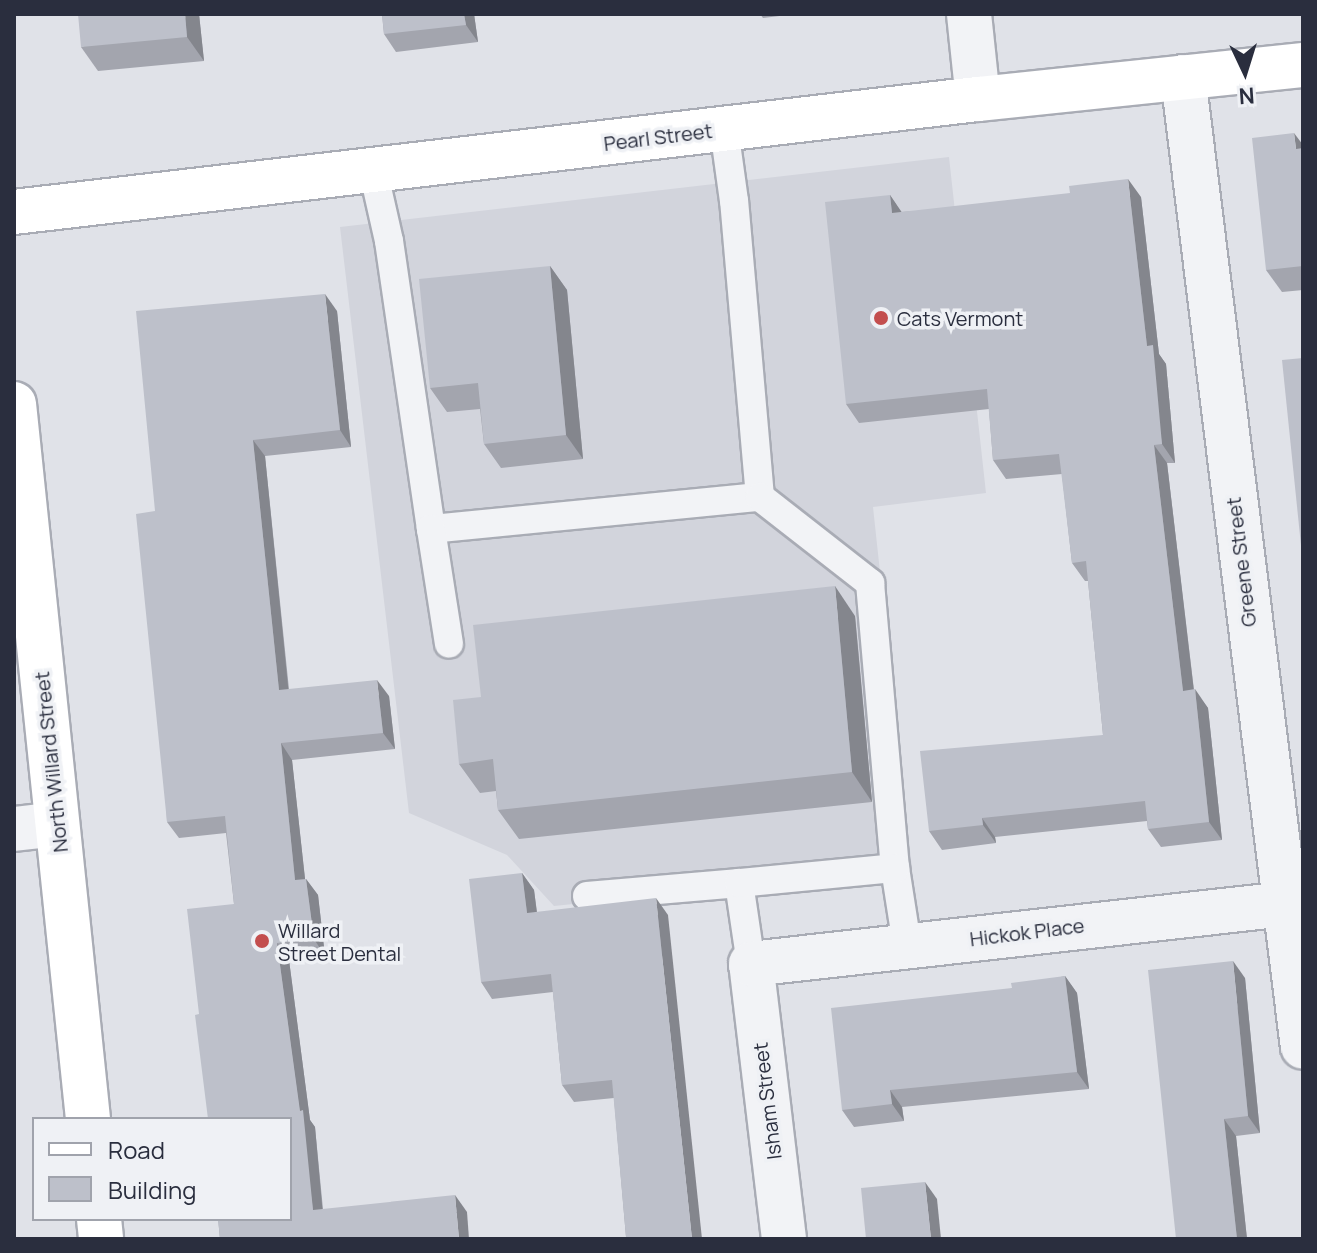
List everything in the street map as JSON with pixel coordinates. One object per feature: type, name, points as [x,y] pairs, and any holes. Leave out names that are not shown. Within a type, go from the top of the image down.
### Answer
[{"type":"main road","name":"Pearl Street","points":[[14,212],[978,99],[1303,65]]},
{"type":"main road","name":"North Willard Street","points":[[14,404],[88,1117]]},
{"type":"street","points":[[969,14],[978,99]]},
{"type":"street","name":"Greene Street","points":[[1183,77],[1294,902],[1303,1047]]},
{"type":"street","points":[[14,829],[57,824]]},
{"type":"street","name":"Hickok Place","points":[[751,964],[1294,902]]},
{"type":"street","name":"Isham Street","points":[[751,964],[784,1239]]},
{"type":"lane","points":[[724,129],[734,201],[760,497]]},
{"type":"lane","points":[[373,170],[389,241],[449,644]]},
{"type":"lane","points":[[431,529],[760,497],[870,583],[895,868],[907,945]]},
{"type":"lane","points":[[587,896],[895,868]]},
{"type":"lane","points":[[739,883],[751,964]]},
{"type":"shaded area","points":[[949,157],[986,493],[873,507],[912,869],[554,906],[507,855],[409,813],[340,227]]},
{"type":"building","points":[[78,14],[185,14],[187,37],[81,47]]},
{"type":"building","points":[[382,14],[464,14],[466,25],[384,34]]},
{"type":"building","points":[[1294,133],[1296,149],[1303,148],[1303,266],[1266,270],[1252,138]]},
{"type":"building","points":[[1128,179],[1147,346],[1153,345],[1162,444],[1154,445],[1183,691],[1195,689],[1209,822],[1148,829],[1145,801],[982,818],[983,825],[929,831],[920,751],[1103,735],[1086,561],[1072,563],[1059,454],[993,460],[987,389],[846,404],[825,202],[890,195],[892,213],[1070,193],[1069,186]]},
{"type":"building","points":[[550,266],[566,435],[484,444],[478,383],[430,388],[419,279]]},
{"type":"building","points":[[325,294],[340,430],[253,440],[279,690],[377,680],[383,733],[281,743],[295,880],[306,879],[314,939],[277,943],[300,1111],[303,1110],[313,1210],[455,1195],[459,1239],[220,1239],[218,1221],[292,1221],[292,1117],[208,1117],[195,1015],[199,1014],[187,909],[234,904],[225,816],[167,822],[136,514],[155,511],[136,311]]},
{"type":"building","points":[[1303,358],[1303,565],[1282,360]]},
{"type":"building","points":[[835,586],[852,772],[498,810],[493,759],[459,764],[453,700],[481,697],[473,625]]},
{"type":"building","points":[[522,873],[527,913],[656,898],[692,1239],[608,1239],[626,1237],[612,1080],[562,1085],[551,974],[481,982],[469,879]]},
{"type":"building","points":[[1233,961],[1248,1116],[1224,1119],[1237,1239],[1176,1239],[1148,970]]},
{"type":"building","points":[[1065,976],[1077,1072],[890,1090],[892,1104],[842,1110],[831,1008],[1012,988],[1011,983]]},
{"type":"building","points":[[925,1182],[931,1239],[866,1239],[861,1188]]},
{"type":"place","name":"Cats Vermont","points":[[881,318]]},
{"type":"place","name":"Willard Street Dental","points":[[262,941]]}]
